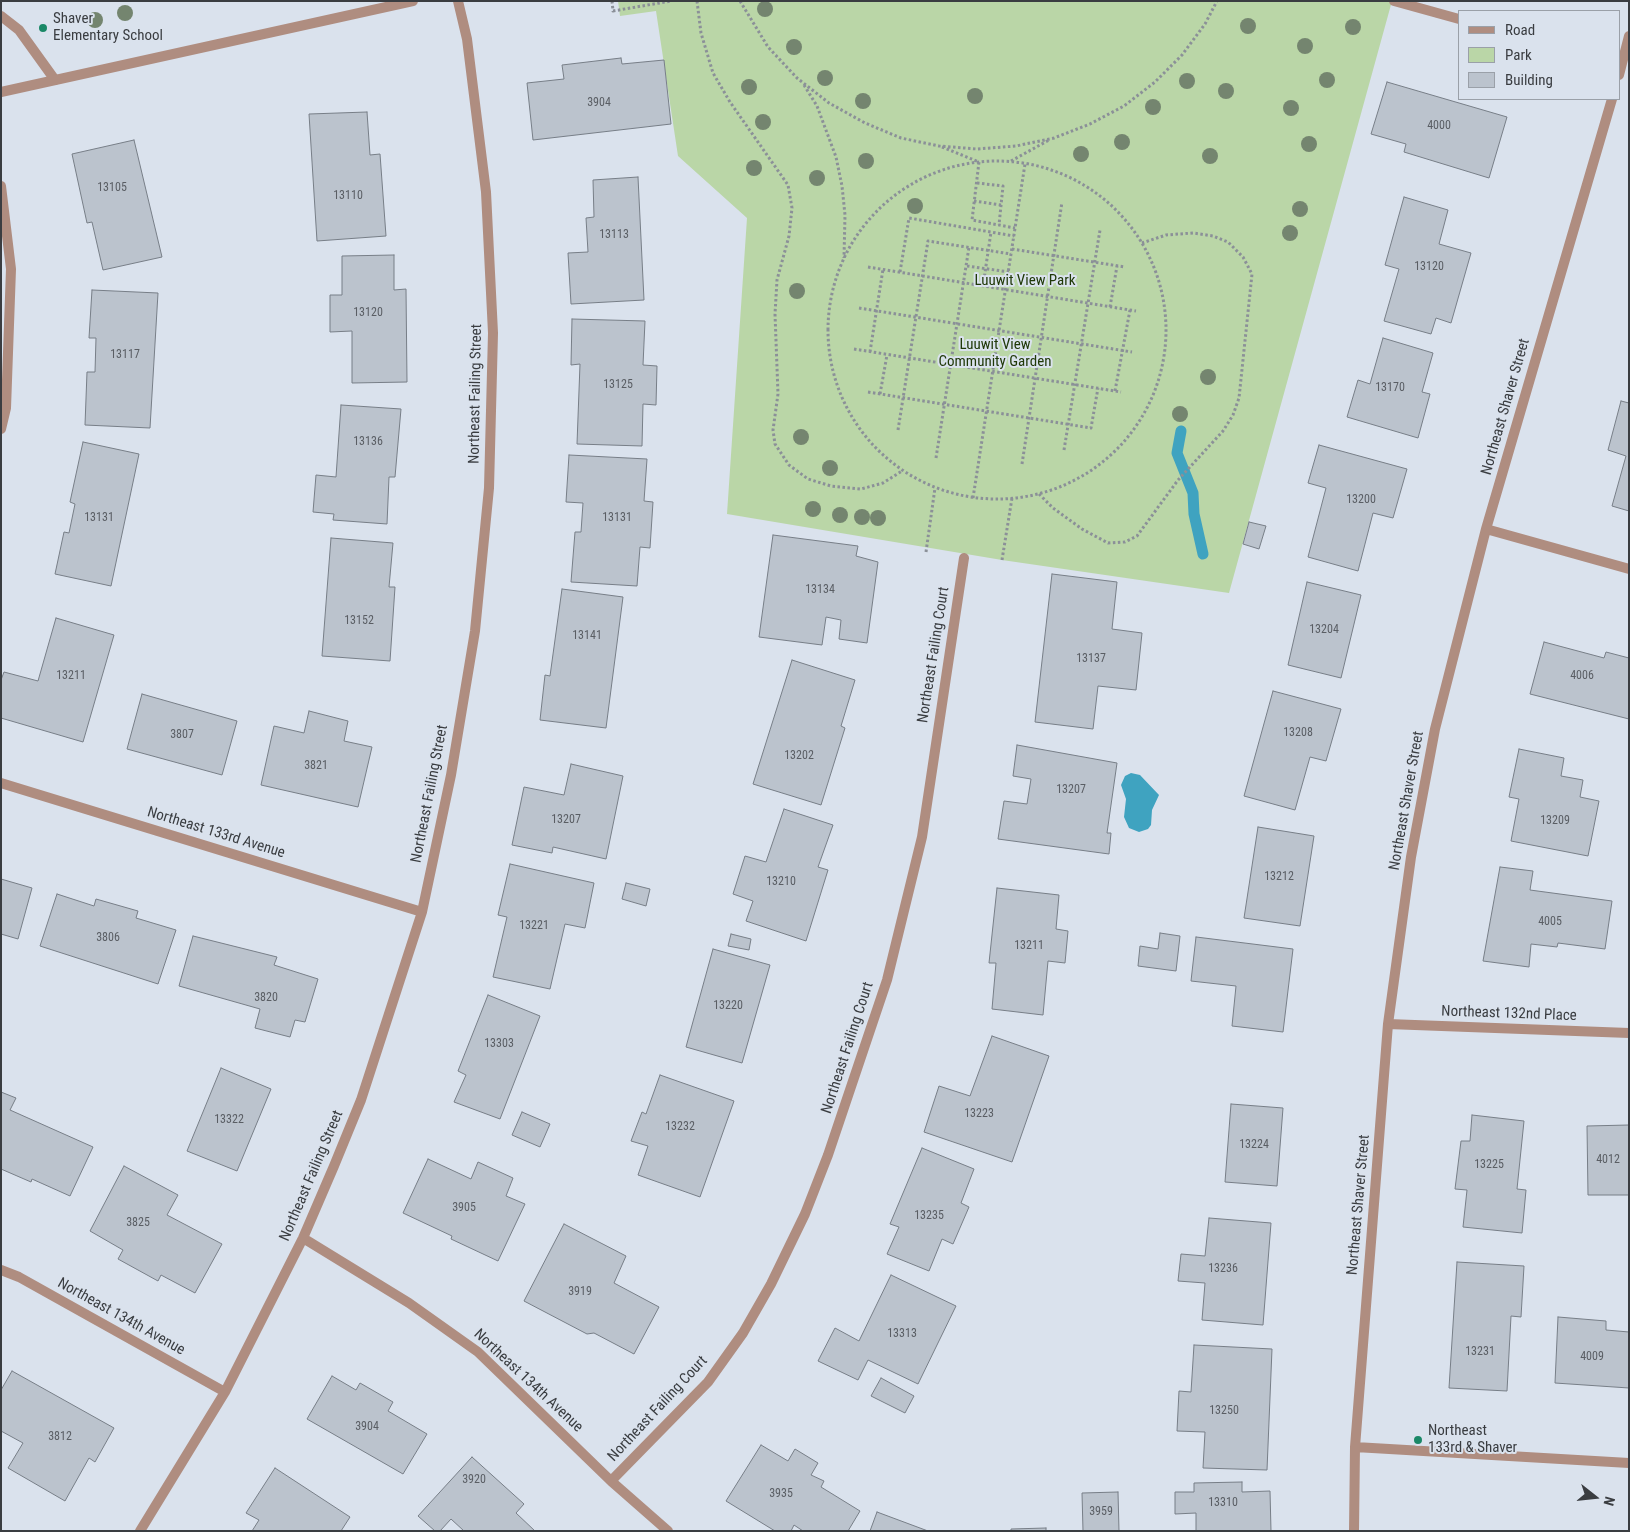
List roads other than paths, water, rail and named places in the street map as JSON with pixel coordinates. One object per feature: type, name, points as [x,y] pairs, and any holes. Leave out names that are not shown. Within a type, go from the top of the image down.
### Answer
[{"type":"street","points":[[1,92],[413,1]]},
{"type":"street","name":"Northeast Failing Street","points":[[140,1531],[226,1392],[303,1238],[361,1100],[422,912],[451,775],[475,631],[489,488],[493,333],[486,192],[466,39],[458,1]]},
{"type":"street","points":[[1394,1],[1458,19]]},
{"type":"street","points":[[1,16],[19,30],[55,80]]},
{"type":"street","points":[[1620,70],[1629,36]]},
{"type":"street","name":"Northeast Shaver Street","points":[[1354,1531],[1355,1447],[1388,1024],[1412,857],[1435,729],[1486,529],[1612,100]]},
{"type":"street","points":[[1,186],[11,269],[6,408],[1,429]]},
{"type":"street","points":[[1486,529],[1629,569]]},
{"type":"street","name":"Northeast Failing Court","points":[[611,1481],[708,1382],[743,1333],[771,1284],[805,1214],[828,1155],[887,980],[922,837],[964,558]]},
{"type":"street","name":"Northeast 133rd Avenue","points":[[1,783],[422,912]]},
{"type":"street","name":"Northeast 132nd Place","points":[[1388,1024],[1629,1033]]},
{"type":"street","name":"Northeast 134th Avenue","points":[[303,1238],[409,1303],[478,1352],[611,1481],[668,1531]]},
{"type":"street","name":"Northeast 134th Avenue","points":[[1,1270],[19,1277],[226,1392]]},
{"type":"street","points":[[1355,1447],[1629,1463]]},
{"type":"water","points":[[1131,773],[1140,775],[1159,795],[1152,810],[1151,825],[1148,829],[1139,832],[1129,828],[1124,817],[1126,799],[1121,785],[1125,776]]},
{"type":"waterway","points":[[1181,431],[1177,453],[1193,493],[1194,514],[1203,554]]},
{"type":"place","name":"Shaver Elementary School","points":[[43,28]]},
{"type":"place","name":"Northeast 133rd & Shaver","points":[[1418,1440]]},
{"type":"park label","name":"Luuwit View Park","points":[[1025,281]]},
{"type":"park label","name":"Luuwit View Community Garden","points":[[995,354]]}]
